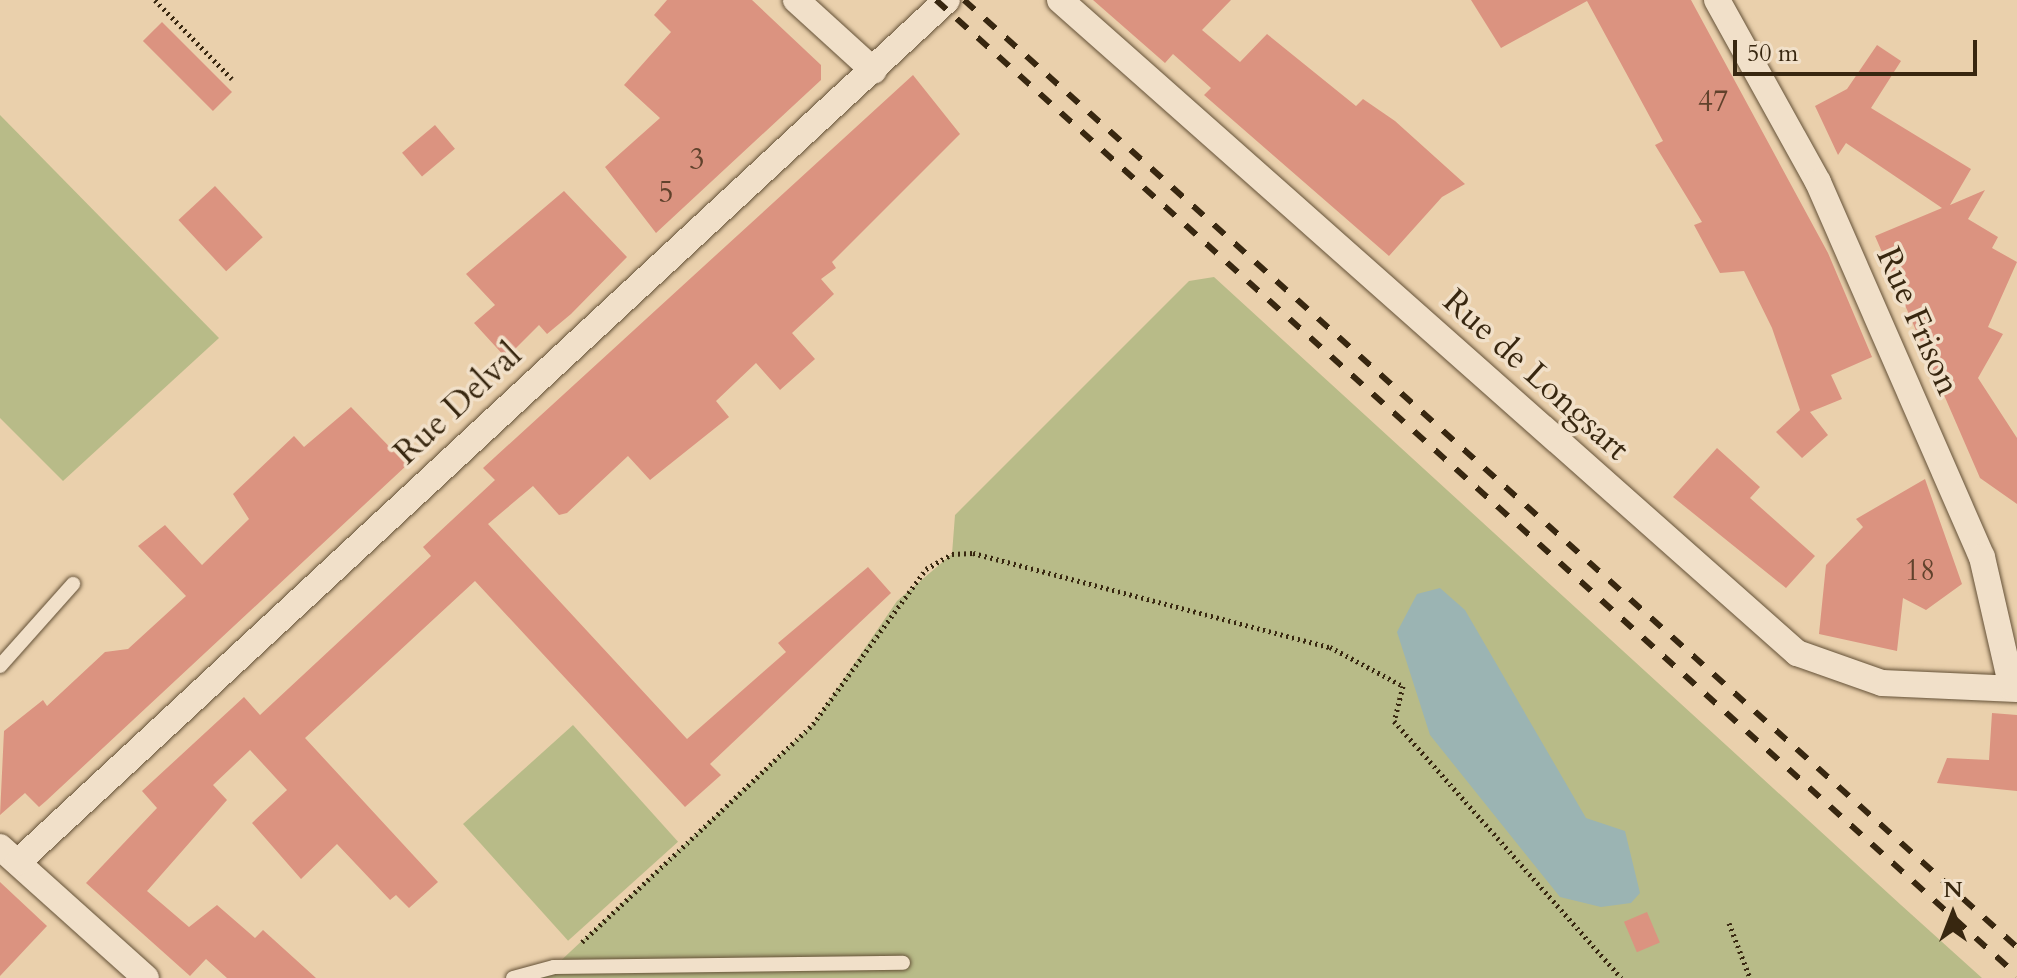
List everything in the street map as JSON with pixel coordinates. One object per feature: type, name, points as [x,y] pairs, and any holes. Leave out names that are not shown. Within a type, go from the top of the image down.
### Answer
[{"type":"street","points":[[796,0],[874,71]]},
{"type":"street","name":"Rue Delval","points":[[9,854],[874,71],[947,0]]},
{"type":"street","name":"Rue de Longsart","points":[[1060,0],[1797,653],[1882,683],[2015,688]]},
{"type":"street","name":"Rue Frison","points":[[1717,0],[1818,182],[1982,557],[2015,688]]},
{"type":"street","points":[[9,854],[146,978]]},
{"type":"lane","points":[[0,666],[73,584]]},
{"type":"lane","points":[[513,978],[554,967],[903,963]]},
{"type":"path","points":[[155,0],[232,79]]},
{"type":"path","points":[[554,967],[813,724],[926,569],[952,554],[973,553],[1330,647],[1403,686],[1394,721],[1609,973],[1621,978]]},
{"type":"path","points":[[1729,923],[1750,978]]},
{"type":"green space","points":[[0,115],[219,338],[63,481],[0,418]]},
{"type":"green space","points":[[1214,277],[1982,978],[513,978],[554,967],[813,724],[897,601],[952,554],[955,515],[1189,281]]},
{"type":"green space","points":[[573,725],[678,842],[568,941],[463,824]]},
{"type":"water","points":[[1440,588],[1465,610],[1586,818],[1625,831],[1640,893],[1631,903],[1601,907],[1560,897],[1430,735],[1397,632],[1417,594]]},
{"type":"building","points":[[667,0],[752,0],[821,65],[821,80],[656,233],[605,167],[660,118],[624,85],[671,32],[654,15]]},
{"type":"building","points":[[1093,0],[1231,0],[1202,30],[1240,62],[1267,34],[1356,106],[1363,99],[1395,121],[1465,184],[1442,197],[1389,256],[1204,95],[1211,88],[1173,54],[1165,63]]},
{"type":"building","points":[[1471,0],[1691,0],[1828,253],[1872,357],[1831,375],[1842,399],[1810,412],[1828,435],[1802,458],[1776,432],[1800,410],[1772,328],[1744,271],[1720,273],[1694,225],[1702,222],[1655,145],[1663,141],[1587,1],[1501,48]]},
{"type":"building","points":[[162,22],[232,92],[213,111],[143,41]]},
{"type":"building","points":[[1877,45],[1901,61],[1871,108],[1971,169],[1950,205],[1985,190],[1968,219],[1998,237],[1992,248],[2017,262],[1988,327],[2003,334],[1978,378],[2017,438],[2017,504],[1980,478],[1875,236],[1942,208],[1846,143],[1838,155],[1815,106],[1847,89]]},
{"type":"building","points":[[913,75],[960,134],[832,262],[836,268],[821,279],[834,294],[792,333],[815,359],[780,390],[756,363],[716,401],[729,417],[650,480],[628,456],[567,513],[559,515],[533,486],[488,524],[687,739],[786,652],[778,643],[868,567],[891,593],[710,764],[721,775],[685,807],[475,581],[305,738],[438,882],[409,908],[396,895],[390,900],[337,844],[301,879],[252,823],[287,790],[250,750],[213,785],[227,800],[147,891],[189,927],[217,905],[255,938],[263,930],[316,978],[227,978],[206,959],[190,976],[86,883],[157,808],[142,791],[244,697],[260,715],[431,556],[423,547],[495,480],[483,468]]},
{"type":"building","points":[[435,125],[455,149],[422,176],[402,153]]},
{"type":"building","points":[[215,186],[263,237],[226,271],[178,220]]},
{"type":"building","points":[[564,191],[627,257],[571,314],[547,334],[539,325],[506,358],[474,323],[495,305],[466,274]]},
{"type":"building","points":[[351,407],[407,465],[46,801],[39,807],[25,793],[0,815],[4,731],[43,700],[47,706],[105,652],[128,649],[186,596],[138,546],[165,525],[202,565],[249,519],[233,494],[294,436],[304,447]]},
{"type":"building","points":[[1717,448],[1760,487],[1750,498],[1815,556],[1786,588],[1673,497]]},
{"type":"building","points":[[1925,479],[1962,584],[1926,610],[1903,598],[1897,651],[1819,634],[1826,565],[1863,527],[1856,519]]},
{"type":"building","points":[[1992,713],[2017,715],[2017,791],[1937,783],[1947,758],[1989,760]]},
{"type":"building","points":[[0,882],[47,926],[0,976]]},
{"type":"building","points":[[1647,912],[1660,942],[1637,952],[1624,922]]},
{"type":"railway","points":[[936,0],[2017,975]]},
{"type":"railway","points":[[964,0],[2017,947]]}]
